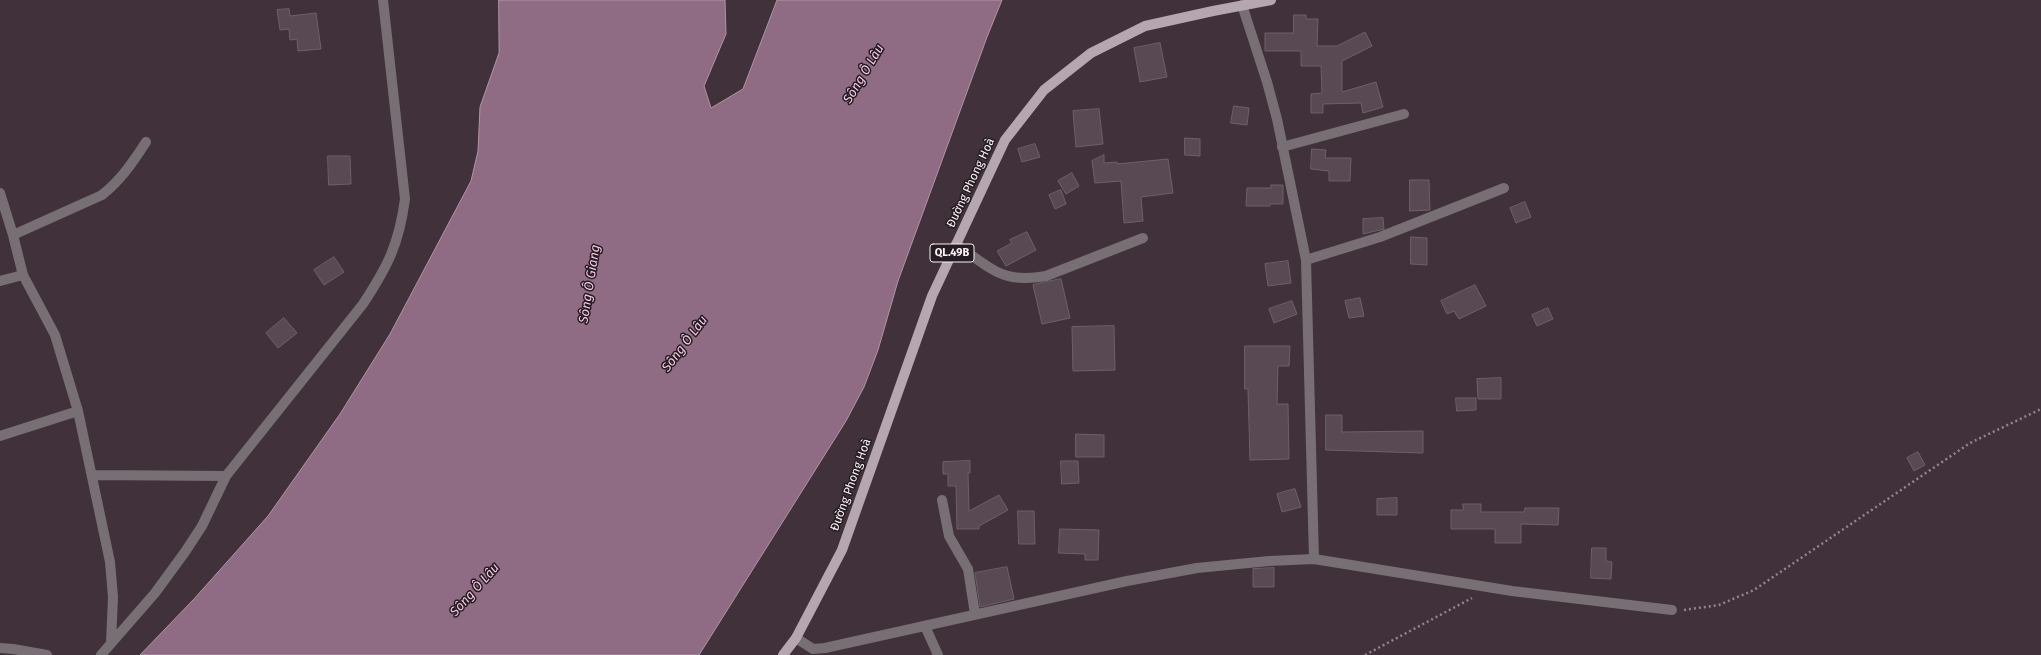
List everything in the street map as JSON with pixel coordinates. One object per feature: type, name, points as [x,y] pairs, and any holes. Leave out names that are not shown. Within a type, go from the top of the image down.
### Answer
[{"type":"main road","name":"Đường Phong Hoà","points":[[782,655],[796,638],[842,550],[932,296],[1005,140],[1044,90],[1091,53],[1145,26],[1272,0]]},
{"type":"street","points":[[101,655],[155,593],[185,552],[202,526],[226,476],[363,304],[379,280],[396,246],[402,224],[405,199],[383,0]]},
{"type":"street","points":[[1242,6],[1268,82],[1306,260],[1314,559]]},
{"type":"street","points":[[1282,147],[1404,114]]},
{"type":"street","points":[[13,235],[102,195],[124,174],[146,142]]},
{"type":"street","points":[[1306,260],[1380,237],[1504,188]]},
{"type":"street","points":[[0,193],[23,275],[55,335],[78,411],[93,475],[112,579],[111,643]]},
{"type":"street","points":[[956,244],[1002,276],[1031,279],[1046,276],[1144,238]]},
{"type":"street","points":[[0,281],[23,275]]},
{"type":"street","points":[[0,436],[78,411]]},
{"type":"street","points":[[93,475],[226,476]]},
{"type":"street","points":[[942,500],[949,536],[968,569],[976,614]]},
{"type":"street","points":[[796,638],[814,649],[825,648],[1127,581],[1197,568],[1269,560],[1314,559],[1512,591],[1672,610]]},
{"type":"street","points":[[925,626],[938,655]]},
{"type":"street","points":[[0,648],[47,655]]},
{"type":"path","points":[[1672,610],[1699,609],[1719,605],[1754,590],[1970,443],[2041,409]]},
{"type":"path","points":[[1365,655],[1475,597]]},
{"type":"water","points":[[499,0],[725,0],[726,34],[704,86],[711,108],[743,89],[777,0],[1002,0],[987,37],[898,281],[878,350],[864,387],[846,421],[699,655],[140,655],[194,599],[268,516],[340,414],[390,334],[471,181],[478,151],[480,107],[499,53]]},
{"type":"building","points":[[289,9],[290,16],[316,13],[321,49],[298,51],[297,39],[290,40],[289,29],[280,30],[277,10]]},
{"type":"building","points":[[1294,15],[1306,15],[1306,19],[1318,19],[1317,46],[1337,46],[1365,32],[1372,46],[1342,61],[1342,92],[1376,82],[1383,107],[1363,113],[1361,103],[1323,104],[1323,113],[1311,113],[1311,94],[1322,93],[1321,66],[1301,66],[1301,51],[1265,51],[1265,33],[1293,33]]},
{"type":"building","points":[[1160,43],[1167,77],[1140,82],[1134,48]]},
{"type":"building","points":[[1234,106],[1249,108],[1247,125],[1231,123]]},
{"type":"building","points":[[1099,109],[1103,144],[1076,147],[1073,111]]},
{"type":"building","points":[[1185,138],[1200,139],[1200,156],[1185,155]]},
{"type":"building","points":[[1035,144],[1040,157],[1022,162],[1018,149]]},
{"type":"building","points":[[1312,149],[1326,150],[1325,158],[1351,158],[1350,181],[1329,181],[1329,171],[1311,169]]},
{"type":"building","points":[[1104,155],[1104,163],[1117,162],[1117,164],[1168,159],[1173,193],[1141,197],[1143,221],[1124,223],[1121,181],[1095,183],[1092,161]]},
{"type":"building","points":[[328,156],[350,156],[351,184],[329,185]]},
{"type":"building","points":[[1072,173],[1079,186],[1066,194],[1058,181]]},
{"type":"building","points":[[1410,180],[1429,180],[1430,210],[1410,211]]},
{"type":"building","points":[[1271,185],[1283,185],[1283,204],[1270,204],[1270,206],[1246,206],[1247,188],[1271,188]]},
{"type":"building","points":[[1061,190],[1066,204],[1055,209],[1049,195]]},
{"type":"building","points":[[1525,202],[1531,217],[1516,223],[1510,208]]},
{"type":"building","points":[[1383,218],[1384,229],[1363,234],[1363,219]]},
{"type":"building","points":[[1027,232],[1036,250],[1006,266],[997,251],[1012,243],[1010,240]]},
{"type":"building","points":[[1411,237],[1427,238],[1427,265],[1411,264]]},
{"type":"building","points":[[334,257],[344,272],[324,285],[314,270]]},
{"type":"building","points":[[1288,261],[1291,283],[1268,286],[1265,264]]},
{"type":"building","points":[[1061,279],[1070,318],[1042,324],[1033,285]]},
{"type":"building","points":[[1475,285],[1486,306],[1459,319],[1454,311],[1447,314],[1441,301]]},
{"type":"building","points":[[1360,298],[1364,316],[1349,318],[1345,301]]},
{"type":"building","points":[[1292,301],[1297,314],[1274,323],[1269,309]]},
{"type":"building","points":[[1548,308],[1553,319],[1537,326],[1532,315]]},
{"type":"building","points":[[284,318],[297,333],[278,348],[266,333]]},
{"type":"building","points":[[1114,326],[1115,370],[1073,371],[1072,327]]},
{"type":"building","points":[[1245,346],[1290,346],[1289,366],[1278,366],[1277,404],[1288,404],[1289,459],[1250,460],[1248,389],[1245,389]]},
{"type":"building","points":[[1501,378],[1501,399],[1478,399],[1477,379]]},
{"type":"building","points":[[1456,398],[1476,398],[1476,410],[1457,411]]},
{"type":"building","points":[[1326,415],[1342,415],[1342,432],[1423,431],[1423,453],[1326,450]]},
{"type":"building","points":[[1076,434],[1104,435],[1104,457],[1076,457]]},
{"type":"building","points":[[1918,452],[1925,465],[1914,471],[1907,458]]},
{"type":"building","points":[[970,461],[970,473],[968,473],[969,511],[999,495],[1008,510],[979,526],[979,529],[957,529],[956,486],[948,486],[948,474],[943,474],[943,462]]},
{"type":"building","points":[[1061,461],[1078,461],[1079,483],[1062,484]]},
{"type":"building","points":[[1295,489],[1301,507],[1282,512],[1277,494]]},
{"type":"building","points":[[1397,498],[1397,515],[1377,515],[1377,499]]},
{"type":"building","points":[[1463,504],[1481,504],[1481,512],[1524,512],[1525,508],[1559,508],[1558,525],[1521,524],[1521,543],[1495,543],[1495,529],[1451,529],[1451,510],[1463,510]]},
{"type":"building","points":[[1018,511],[1034,511],[1035,544],[1019,544]]},
{"type":"building","points":[[1060,529],[1099,530],[1098,560],[1085,560],[1085,554],[1059,553]]},
{"type":"building","points":[[1592,548],[1606,548],[1606,561],[1612,562],[1611,579],[1591,578]]},
{"type":"building","points":[[1007,567],[1014,599],[980,607],[975,573]]},
{"type":"building","points":[[1274,568],[1274,587],[1253,587],[1253,569]]},
{"type":"water label","name":"Sông Ô Lâu","points":[[864,74]]},
{"type":"water label","name":"Sông Ô Giang","points":[[590,284]]},
{"type":"water label","name":"Sông Ô Lâu","points":[[685,344]]},
{"type":"water label","name":"Sông Ô Lâu","points":[[475,590]]}]
